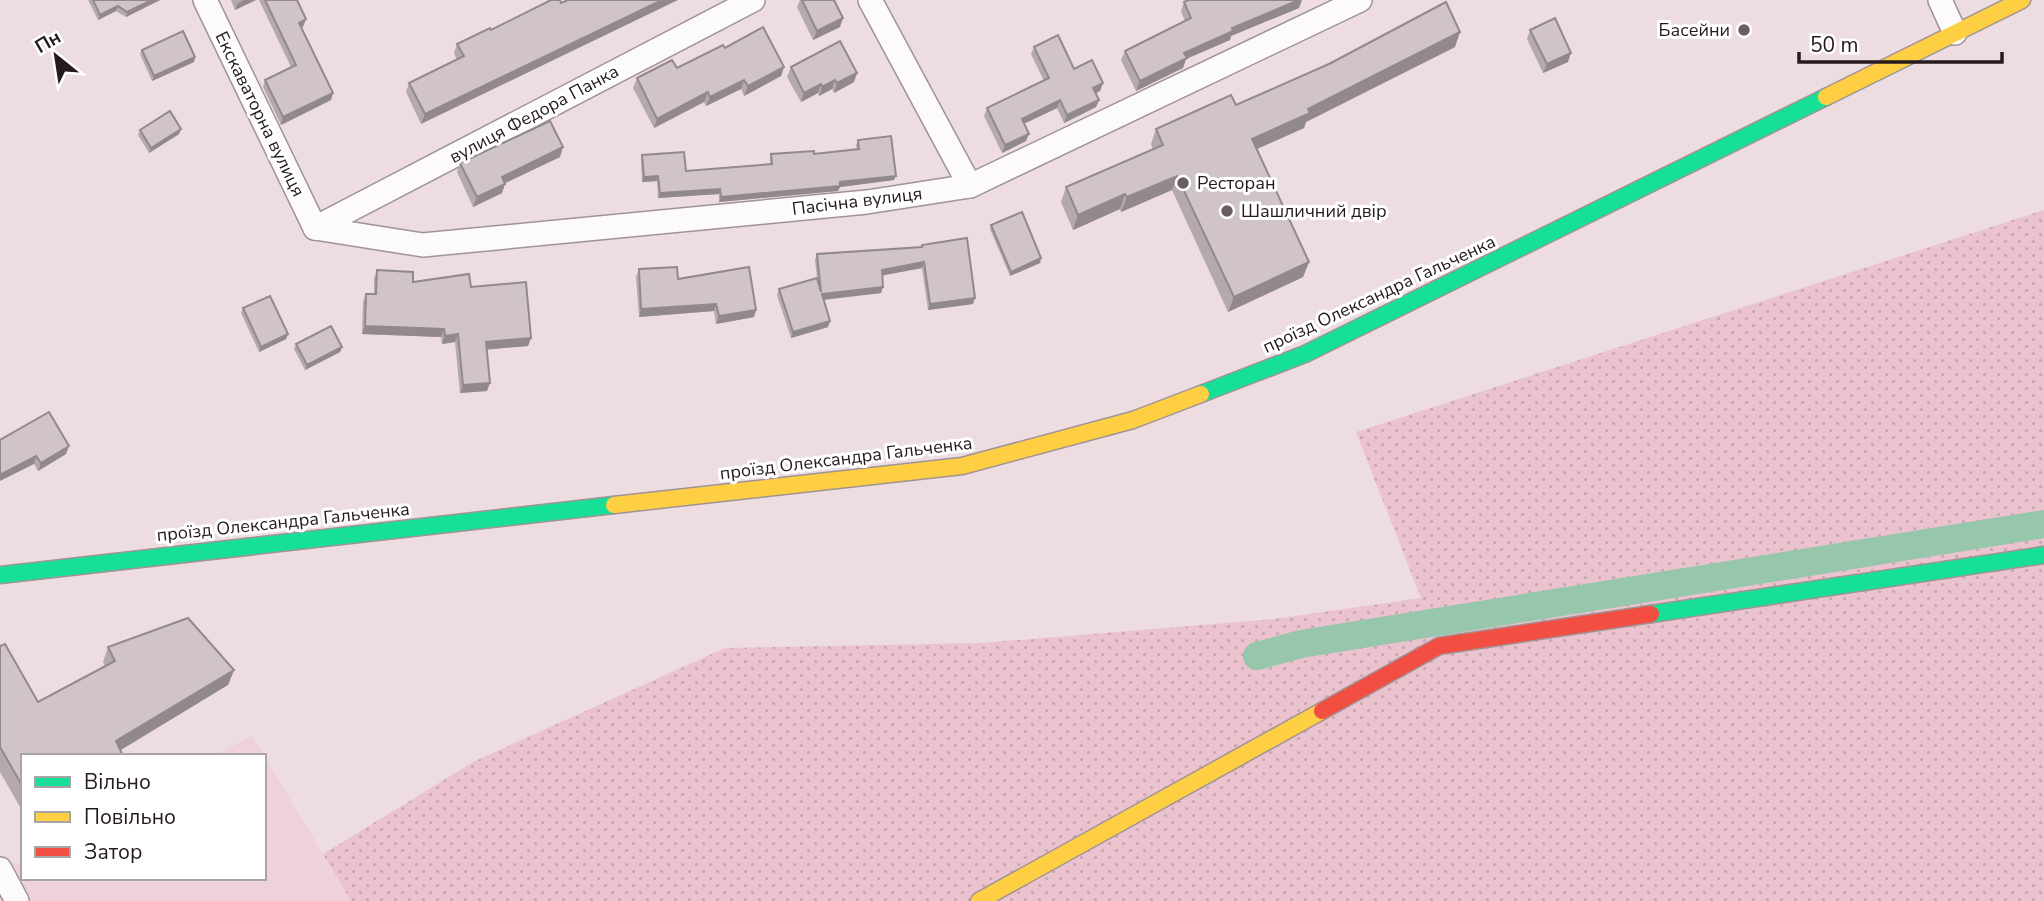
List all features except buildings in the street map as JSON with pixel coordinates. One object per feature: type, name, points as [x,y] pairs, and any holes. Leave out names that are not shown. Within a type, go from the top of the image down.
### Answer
[{"type":"main road","name":"проїзд Олександра Гальченка","points":[[0,575],[962,466],[1133,420],[1305,354],[2022,0]]},
{"type":"main road","points":[[979,901],[1439,646],[2044,555]]},
{"type":"street","name":"Екскаваторна вулиця","points":[[205,0],[315,228]]},
{"type":"street","name":"вулиця Федора Панка","points":[[315,228],[753,0]]},
{"type":"street","points":[[870,0],[970,186]]},
{"type":"street","name":"Пасічна вулиця","points":[[315,228],[423,245],[867,202],[970,186],[1360,0]]},
{"type":"street","points":[[1940,0],[1955,33]]},
{"type":"street","points":[[0,869],[17,901]]},
{"type":"shaded area","points":[[2044,210],[2044,901],[351,901],[323,854],[475,761],[725,648],[982,643],[1274,619],[1421,598],[1356,432]]},
{"type":"shaded area","points":[[252,735],[263,754],[219,754]]},
{"type":"shaded area","points":[[266,758],[351,901],[0,901],[0,866],[21,862],[21,880],[266,880]]},
{"type":"waterway","points":[[1257,656],[1301,644],[2044,524]]},
{"type":"traffic: fast","points":[[1201,394],[1305,354],[1826,97]]},
{"type":"traffic: fast","points":[[0,575],[614,505]]},
{"type":"traffic: fast","points":[[1651,614],[2044,555]]},
{"type":"traffic: slow","points":[[1826,97],[2022,0]]},
{"type":"traffic: slow","points":[[614,505],[962,466],[1133,420],[1201,394]]},
{"type":"traffic: slow","points":[[979,901],[1322,711]]},
{"type":"traffic: jam","points":[[1322,711],[1439,646],[1651,614]]},
{"type":"place","name":"Басейни","points":[[1744,30]]},
{"type":"place","name":"Ресторан","points":[[1183,183]]},
{"type":"place","name":"Шашличний двір","points":[[1227,211]]}]
